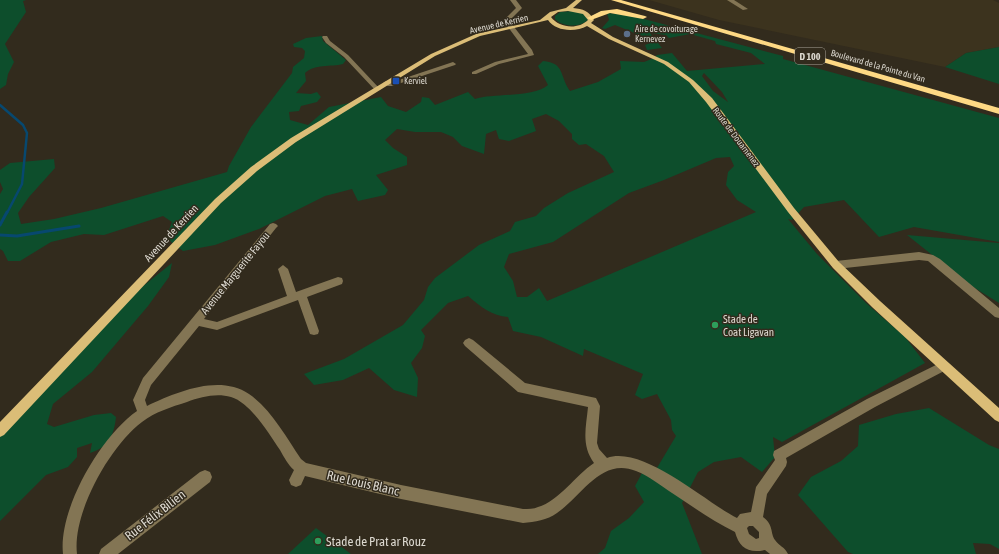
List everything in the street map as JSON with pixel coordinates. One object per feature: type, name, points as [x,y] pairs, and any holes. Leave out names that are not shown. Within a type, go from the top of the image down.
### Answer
[{"type":"highway","name":"Boulevard de la Pointe du Van","points":[[614,0],[999,111]]},
{"type":"highway","name":"Boulevard de la Pointe du Van","points":[[627,0],[999,103]]},
{"type":"highway","points":[[589,21],[602,12],[623,12],[825,61]]},
{"type":"main road","points":[[568,9],[579,0]]},
{"type":"main road","points":[[568,9],[584,12],[582,8],[583,0]]},
{"type":"main road","name":"Avenue de Kerrien","points":[[0,431],[237,182],[312,129],[429,57],[450,47],[511,28],[540,21],[549,18],[553,13],[568,9]]},
{"type":"main road","name":"Route de Douarnenez","points":[[584,12],[589,21],[612,38]]},
{"type":"main road","points":[[549,18],[554,24]]},
{"type":"main road","points":[[578,28],[589,21]]},
{"type":"main road","name":"Avenue de Kerrien","points":[[511,28],[554,24],[565,28],[578,28]]},
{"type":"main road","name":"Route de Douarnenez","points":[[578,28],[612,38],[666,63],[684,75],[700,90],[791,210],[836,265],[876,304],[999,416]]},
{"type":"street","points":[[474,73],[497,63],[531,55],[530,51],[511,28],[508,22],[508,19],[519,8],[513,0]]},
{"type":"street","points":[[730,0],[745,10]]},
{"type":"street","points":[[325,37],[328,42],[346,56],[377,89]]},
{"type":"street","name":"Avenue de Kerrien","points":[[386,83],[390,85],[453,64]]},
{"type":"street","name":"Avenue Marguerite Fayou","points":[[144,413],[139,400],[143,389],[273,226]]},
{"type":"street","points":[[836,265],[872,260],[919,256],[927,257],[937,262],[999,314]]},
{"type":"street","points":[[283,269],[314,331]]},
{"type":"street","name":"Avenue Marguerite Fayou","points":[[196,321],[217,326],[338,281]]},
{"type":"street","points":[[469,343],[522,388],[592,402],[594,406],[591,443],[594,452],[603,464],[621,462],[635,464],[671,485],[720,518],[740,527],[744,539],[750,549],[760,546],[766,542]]},
{"type":"street","points":[[756,520],[761,492],[780,458],[871,403],[944,366]]},
{"type":"street","name":"Rue Louis Blanc","points":[[144,413],[163,405],[209,390],[234,392],[247,398],[255,406],[296,463],[299,474],[523,516],[535,517],[547,512],[556,506],[593,470],[603,464]]},
{"type":"street","points":[[70,554],[70,531],[75,511],[81,499],[112,446],[129,426],[144,413]]},
{"type":"street","name":"Rue Félix Bilien","points":[[106,554],[205,477]]},
{"type":"street","points":[[740,527],[745,519],[756,520],[766,530],[766,542]]},
{"type":"street","points":[[766,542],[781,554]]},
{"type":"shaded area","points":[[649,0],[993,0],[999,3],[999,47],[966,53],[945,67],[719,20]]},
{"type":"green space","points":[[0,0],[26,0],[23,1],[26,12],[5,44],[14,62],[8,74],[6,85],[0,89]]},
{"type":"green space","points":[[572,11],[583,13],[588,20],[584,23],[571,26],[562,24],[555,19],[555,16],[560,12]]},
{"type":"green space","points":[[607,13],[629,15],[783,56],[783,59],[999,118],[999,242],[914,227],[879,237],[844,200],[804,207],[792,220],[788,219],[817,254],[866,303],[905,337],[925,363],[782,442],[773,437],[775,457],[762,472],[741,457],[714,462],[698,472],[682,503],[702,554],[598,554],[605,548],[611,531],[629,518],[644,502],[635,486],[642,473],[651,478],[676,436],[672,430],[671,420],[657,394],[642,399],[635,395],[643,374],[584,349],[583,356],[541,337],[513,331],[508,317],[492,313],[468,296],[448,303],[421,330],[425,336],[422,348],[411,363],[418,378],[417,397],[394,390],[369,368],[343,380],[314,385],[304,374],[344,359],[403,325],[424,300],[428,287],[435,278],[479,245],[510,231],[515,222],[536,216],[544,208],[568,193],[614,172],[604,156],[586,144],[579,145],[572,139],[572,134],[559,121],[546,114],[532,119],[536,131],[509,141],[499,139],[496,130],[486,134],[484,154],[462,146],[453,137],[441,132],[415,132],[397,129],[385,140],[393,148],[407,157],[407,165],[376,175],[388,190],[385,195],[358,201],[352,189],[325,196],[259,229],[215,245],[183,251],[166,238],[172,222],[163,216],[104,235],[84,234],[51,242],[20,261],[8,261],[3,251],[0,249],[0,194],[3,189],[0,182],[0,170],[10,163],[54,159],[55,168],[29,197],[18,213],[21,224],[54,219],[101,208],[227,172],[251,127],[292,73],[293,67],[304,58],[305,51],[302,48],[294,47],[293,44],[306,38],[322,36],[323,41],[346,60],[343,64],[313,68],[305,73],[306,81],[296,93],[311,94],[317,92],[321,97],[317,102],[301,106],[299,111],[289,112],[290,120],[308,125],[329,107],[381,97],[388,106],[406,112],[421,102],[422,97],[429,98],[435,105],[468,92],[475,99],[533,92],[548,85],[538,66],[543,61],[555,64],[558,67],[570,91],[598,82],[621,69],[620,61],[644,62],[654,58],[657,55],[672,53],[687,71],[765,64],[751,53],[716,44],[715,41],[690,34],[669,38],[666,35],[650,33],[662,48],[647,50],[645,45],[650,43],[649,39],[615,25],[605,29],[602,28],[609,20]],"holes":[[[704,73],[722,92],[728,102],[713,91],[702,76]],[[730,157],[734,166],[728,172],[726,185],[737,200],[756,212],[547,301],[539,288],[527,297],[517,297],[513,281],[504,267],[509,254],[553,242],[629,193],[716,158]]]},
{"type":"green space","points":[[999,47],[999,84],[945,67],[966,53]]},
{"type":"green space","points":[[907,235],[999,243],[999,303],[970,285]]},
{"type":"green space","points":[[172,263],[169,277],[148,306],[92,372],[53,404],[47,424],[54,427],[94,415],[111,413],[116,417],[114,429],[109,440],[102,447],[90,453],[92,443],[77,448],[77,457],[68,467],[46,475],[0,521],[0,436],[137,291]]},
{"type":"green space","points":[[929,408],[989,445],[999,449],[999,549],[990,544],[973,543],[976,554],[853,554],[848,552],[798,495],[811,477],[841,461],[858,446],[859,425],[896,414]]},
{"type":"green space","name":"Stade de Prat ar Rouz","points":[[316,528],[351,554],[288,554]]},
{"type":"waterway","points":[[0,105],[23,125],[27,133],[22,184],[7,213]]},
{"type":"waterway","points":[[0,225],[7,212]]},
{"type":"waterway","points":[[0,235],[17,236],[79,226]]},
{"type":"place","name":"Aire de covoiturage Kernevez","points":[[627,34]]},
{"type":"place","name":"Kerviel","points":[[396,81]]},
{"type":"place","name":"Stade de Coat Ligavan","points":[[715,325]]},
{"type":"place","name":"Stade de Prat ar Rouz","points":[[318,541]]}]
